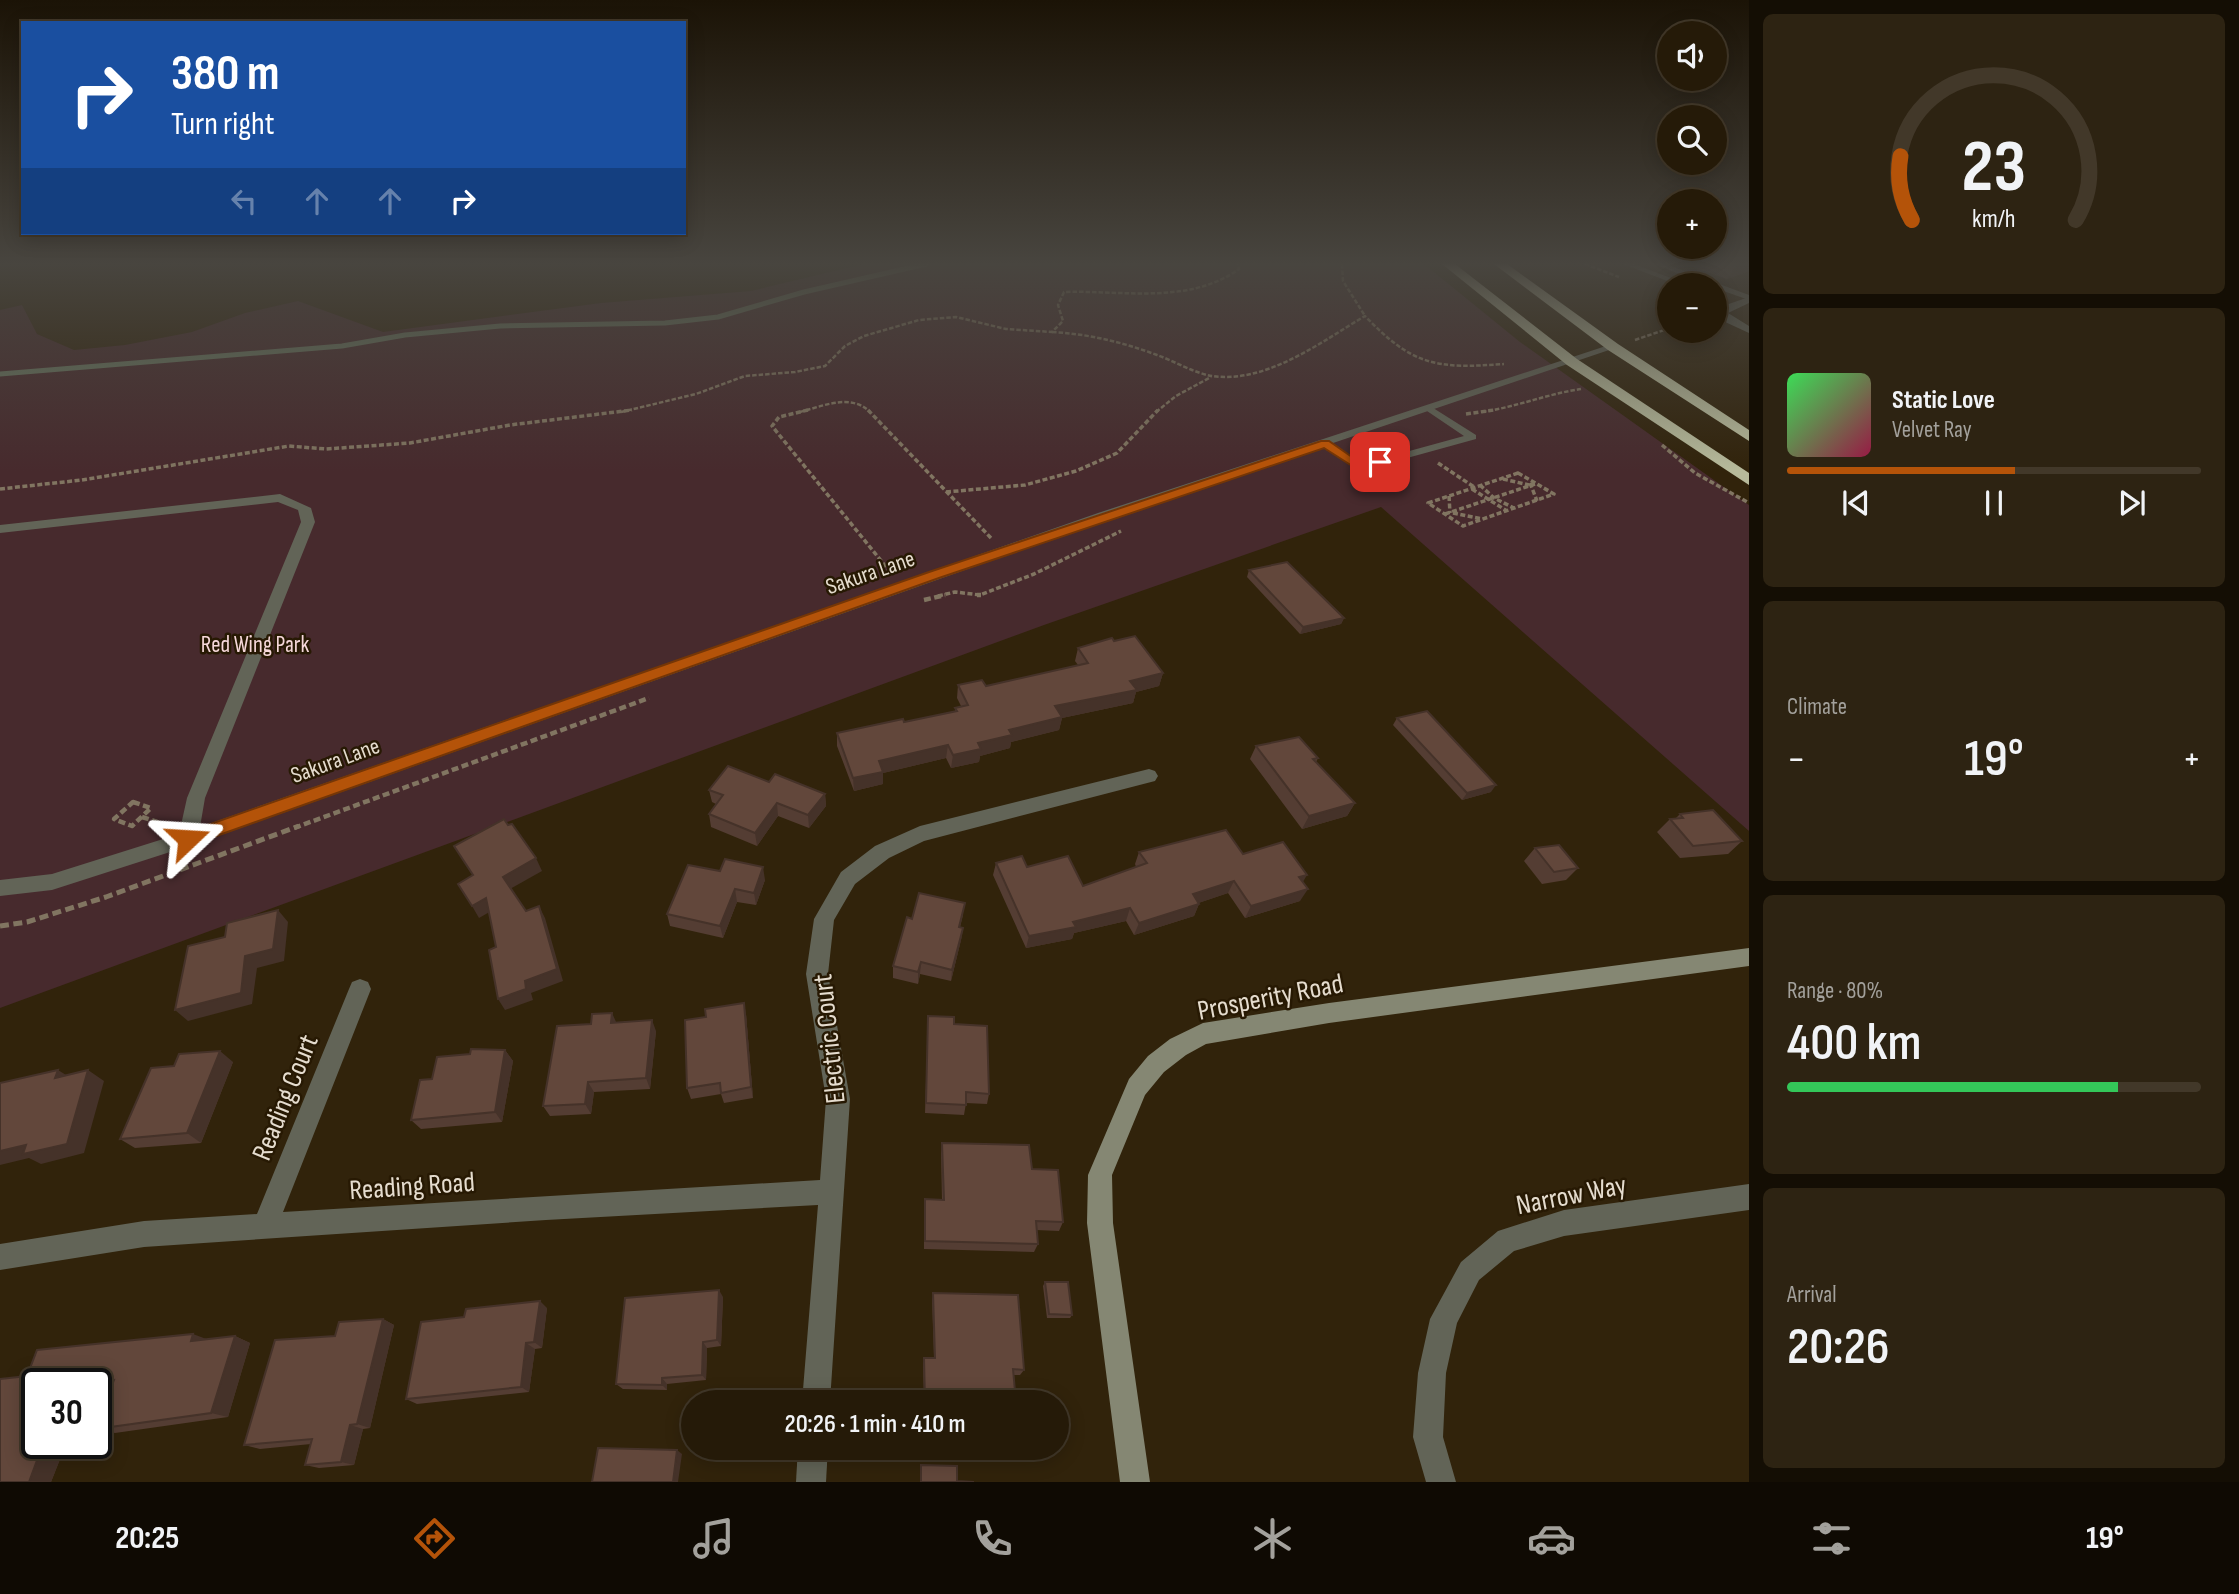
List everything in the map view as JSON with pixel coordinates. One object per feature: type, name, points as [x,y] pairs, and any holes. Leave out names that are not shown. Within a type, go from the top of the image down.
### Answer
[{"type":"highway","points":[[1527,333],[1564,365],[1749,480]]},
{"type":"highway","points":[[1602,333],[1749,437]]},
{"type":"street","name":"Sakura Lane","points":[[0,888],[52,882],[188,839],[1003,551],[1325,444],[1436,414],[1619,345]]},
{"type":"street","points":[[0,530],[279,498],[304,508],[307,522],[196,798],[188,839]]},
{"type":"street","name":"Electric Court","points":[[817,1390],[838,1099],[817,974],[824,919],[848,878],[883,852],[920,834],[1149,776]]},
{"type":"street","name":"Prosperity Road","points":[[1135,1482],[1100,1223],[1100,1175],[1137,1087],[1156,1064],[1178,1047],[1203,1034],[1329,1013],[1749,957]]},
{"type":"street","name":"Reading Court","points":[[264,1228],[360,989]]},
{"type":"street","name":"Reading Road","points":[[0,1257],[144,1234],[830,1192]]},
{"type":"street","name":"Narrow Way","points":[[1441,1482],[1428,1437],[1432,1373],[1444,1319],[1470,1271],[1507,1240],[1564,1223],[1749,1196]]},
{"type":"street","points":[[811,1482],[812,1460]]},
{"type":"lane","points":[[1325,444],[1360,468],[1472,438],[1436,414]]},
{"type":"path","points":[[0,489],[82,480],[289,446],[326,449],[410,443],[510,425],[628,411],[696,394],[745,376],[795,372],[825,366],[845,346],[874,333]]},
{"type":"path","points":[[1069,333],[1100,337],[1144,350],[1212,376],[1257,373],[1286,362],[1336,333]]},
{"type":"path","points":[[1380,333],[1405,355],[1430,364],[1462,368],[1508,364]]},
{"type":"path","points":[[1619,345],[1655,333]]},
{"type":"path","points":[[1436,414],[1509,408],[1560,392],[1586,389],[1564,365]]},
{"type":"path","points":[[946,492],[1025,485],[1086,467],[1117,453],[1156,412],[1176,396],[1212,376]]},
{"type":"path","points":[[902,586],[772,426],[779,417],[845,401],[862,404],[1003,551]]},
{"type":"path","points":[[1501,478],[1533,484],[1554,494],[1507,511],[1463,526],[1428,503],[1471,488],[1501,478],[1518,473],[1533,484],[1537,500]]},
{"type":"path","points":[[1445,514],[1533,484]]},
{"type":"path","points":[[1480,485],[1507,511]]},
{"type":"path","points":[[1471,488],[1515,508]]},
{"type":"path","points":[[1448,496],[1452,519]]},
{"type":"path","points":[[1438,510],[1483,519]]},
{"type":"path","points":[[917,603],[955,592],[980,595],[1034,574],[1128,527]]},
{"type":"path","points":[[0,926],[27,922],[106,897],[660,695]]},
{"type":"path","points":[[133,802],[151,808],[141,817],[132,826],[114,819],[133,802]]},
{"type":"green space","name":"Red Wing Park","points":[[0,333],[37,333],[74,350],[125,345],[186,333],[1509,333],[1749,505],[1749,831],[1381,507],[1044,625],[0,1008]]},
{"type":"building","points":[[1287,562],[1344,618],[1303,627],[1249,570]]},
{"type":"building","points":[[1135,636],[1163,673],[1130,681],[1137,690],[1055,706],[1062,717],[1009,730],[1012,735],[978,743],[981,749],[953,755],[948,745],[879,761],[883,772],[853,778],[837,733],[957,711],[955,708],[968,705],[958,685],[982,680],[986,686],[1088,663],[1078,648],[1112,638],[1114,641]]},
{"type":"building","points":[[1427,711],[1496,785],[1467,793],[1397,718]]},
{"type":"building","points":[[1299,737],[1318,758],[1313,759],[1355,803],[1309,816],[1256,746]]},
{"type":"building","points":[[728,766],[769,782],[775,774],[825,794],[808,815],[777,803],[755,833],[709,814],[723,795],[709,790]]},
{"type":"building","points":[[1713,810],[1742,841],[1693,846],[1670,819],[1683,818],[1680,814]]},
{"type":"building","points":[[504,819],[508,825],[512,824],[536,858],[503,877],[526,911],[539,906],[557,969],[525,981],[526,989],[498,999],[489,950],[496,947],[486,898],[472,906],[458,884],[473,875],[454,846]]},
{"type":"building","points":[[1226,830],[1243,854],[1283,842],[1307,875],[1299,877],[1308,889],[1251,906],[1234,881],[1193,894],[1199,904],[1139,923],[1130,908],[1073,922],[1076,927],[1029,936],[996,863],[1022,856],[1027,867],[1068,856],[1083,886],[1147,863],[1139,852]]},
{"type":"building","points":[[1559,845],[1578,868],[1554,872],[1535,848]]},
{"type":"building","points":[[725,859],[763,867],[754,893],[735,889],[720,926],[667,914],[688,865],[720,871]]},
{"type":"building","points":[[919,893],[965,903],[959,927],[963,928],[952,970],[921,962],[918,972],[893,966],[907,917],[912,919]]},
{"type":"building","points":[[278,910],[273,949],[245,956],[241,993],[175,1010],[188,946],[225,937],[227,923]]},
{"type":"building","points":[[744,1003],[751,1087],[721,1093],[720,1083],[687,1088],[685,1020],[706,1017],[705,1009]]},
{"type":"building","points":[[612,1013],[611,1023],[652,1020],[646,1078],[588,1082],[585,1104],[543,1106],[557,1026],[591,1024],[592,1014]]},
{"type":"building","points":[[928,1016],[954,1017],[954,1024],[987,1026],[989,1094],[966,1092],[966,1105],[926,1103]]},
{"type":"building","points":[[471,1049],[505,1050],[495,1112],[411,1120],[420,1080],[432,1079],[437,1057],[470,1054]]},
{"type":"building","points":[[220,1051],[187,1133],[120,1139],[151,1068],[174,1066],[179,1054]]},
{"type":"building","points":[[58,1070],[55,1078],[88,1070],[67,1144],[23,1154],[26,1145],[0,1151],[0,1083]]},
{"type":"building","points":[[942,1143],[1029,1145],[1032,1169],[1058,1170],[1063,1222],[1036,1221],[1038,1244],[925,1241],[925,1199],[944,1200]]},
{"type":"building","points":[[1045,1282],[1068,1282],[1072,1315],[1049,1314]]},
{"type":"building","points":[[719,1290],[717,1340],[703,1342],[702,1375],[662,1378],[662,1385],[616,1384],[625,1298]]},
{"type":"building","points":[[933,1293],[1018,1295],[1024,1370],[1013,1369],[1015,1390],[925,1390],[924,1358],[935,1358]]},
{"type":"building","points":[[540,1301],[534,1342],[526,1343],[521,1387],[406,1399],[421,1322],[464,1317],[466,1309]]},
{"type":"building","points":[[383,1319],[357,1424],[350,1425],[341,1462],[305,1465],[312,1439],[244,1445],[275,1340],[335,1336],[339,1322]]},
{"type":"building","points":[[193,1334],[191,1341],[235,1336],[211,1413],[112,1427],[112,1368],[30,1368],[37,1350]]},
{"type":"building","points":[[21,1377],[21,1459],[37,1459],[29,1482],[0,1482],[0,1379]]},
{"type":"building","points":[[598,1448],[677,1450],[673,1482],[592,1482]]},
{"type":"building","points":[[921,1465],[957,1466],[957,1481],[974,1482],[921,1482]]},
{"type":"waterway","points":[[0,374],[342,346],[424,333]]},
{"type":"route","points":[[188,839],[1103,516],[1325,444],[1360,468],[1380,462]]}]
